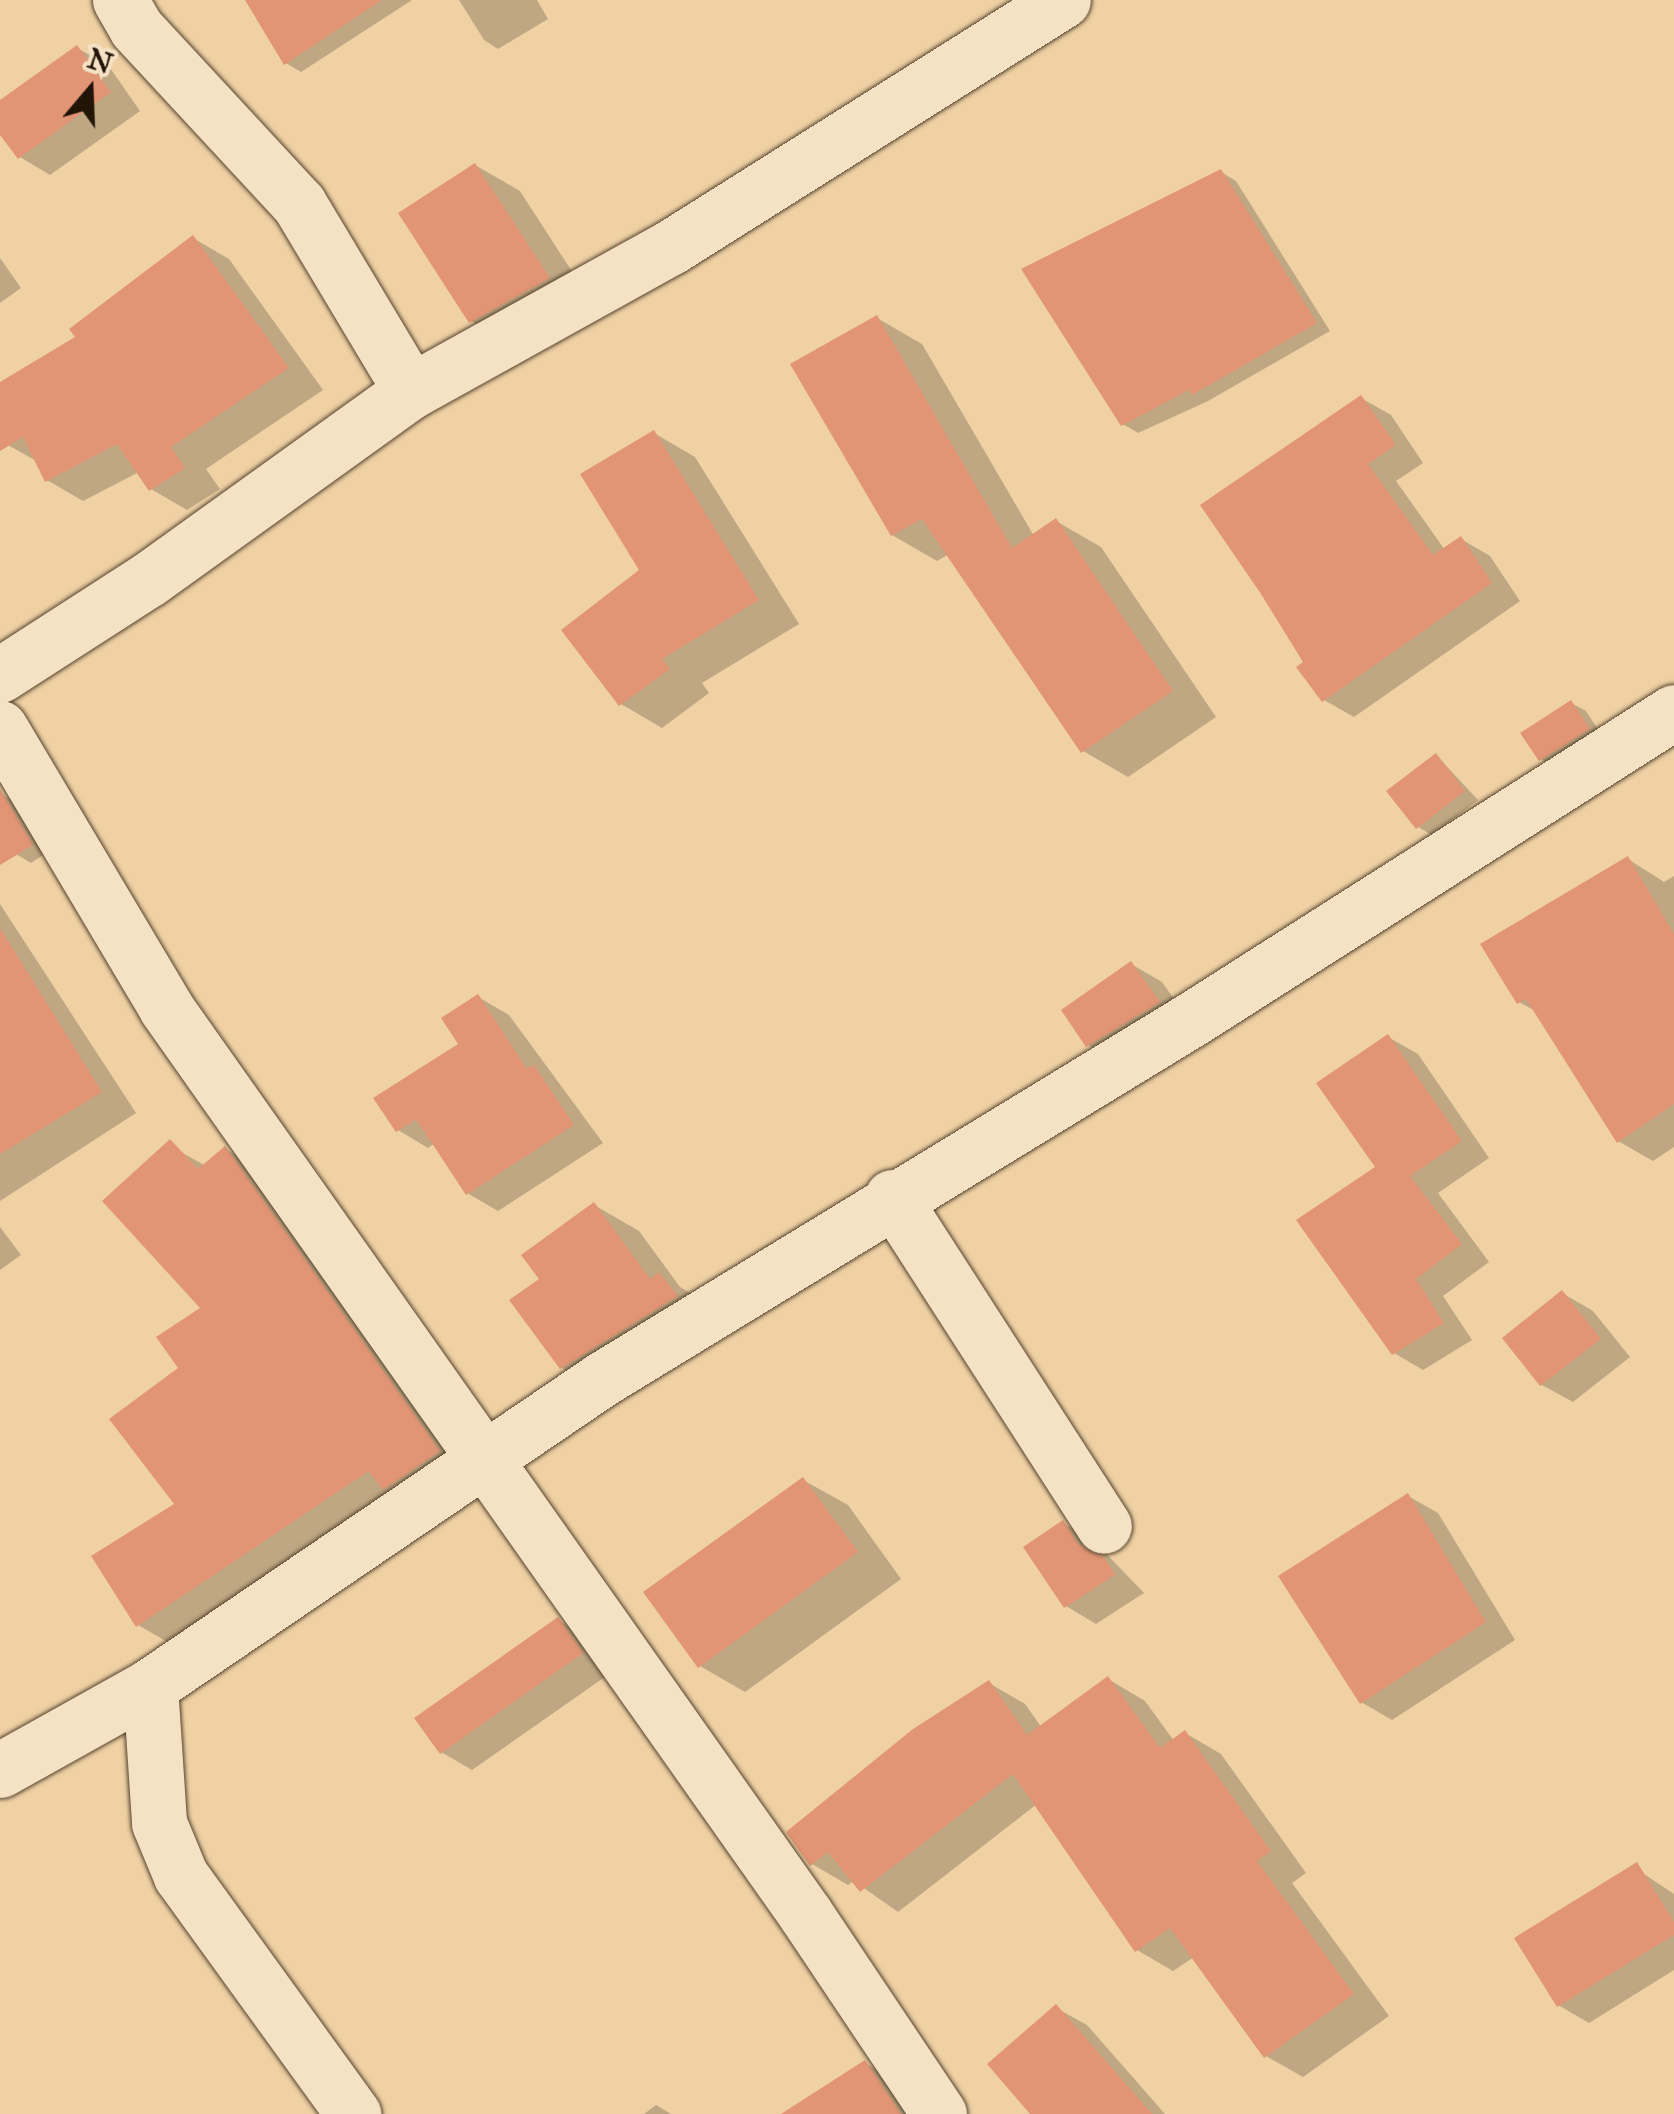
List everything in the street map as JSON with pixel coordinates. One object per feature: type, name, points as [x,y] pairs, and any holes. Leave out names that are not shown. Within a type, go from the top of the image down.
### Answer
[{"type":"street","points":[[120,0],[136,28],[299,204],[412,392]]},
{"type":"street","points":[[0,675],[149,578],[412,392],[671,247],[1063,0]]},
{"type":"street","points":[[0,1770],[150,1686],[486,1459],[892,1197],[1192,1019],[1674,712]]},
{"type":"street","points":[[0,728],[166,1008],[486,1459],[939,2114]]},
{"type":"street","points":[[892,1197],[1104,1526]]},
{"type":"street","points":[[150,1686],[159,1823],[182,1876],[353,2114]]},
{"type":"building","points":[[245,0],[382,0],[284,65]]},
{"type":"building","points":[[77,45],[111,92],[18,159],[0,135],[0,100]]},
{"type":"building","points":[[475,163],[550,278],[469,323],[398,213]]},
{"type":"building","points":[[1221,169],[1317,323],[1192,395],[1189,390],[1121,426],[1021,269]]},
{"type":"building","points":[[193,235],[289,368],[171,447],[185,468],[149,491],[117,444],[45,482],[23,437],[0,451],[0,382],[75,337],[69,329]]},
{"type":"building","points":[[877,315],[1012,548],[1056,518],[1173,691],[1081,753],[922,519],[891,536],[790,364]]},
{"type":"building","points":[[1361,395],[1396,445],[1368,464],[1433,555],[1461,536],[1492,583],[1322,702],[1296,667],[1303,662],[1261,594],[1200,505]]},
{"type":"building","points":[[654,430],[759,600],[662,659],[670,669],[619,706],[561,630],[639,570],[580,474]]},
{"type":"building","points":[[1571,700],[1590,729],[1539,761],[1520,733]]},
{"type":"building","points":[[1436,753],[1465,791],[1416,829],[1386,791]]},
{"type":"building","points":[[0,789],[33,845],[0,865]]},
{"type":"building","points":[[1628,856],[1674,934],[1674,1104],[1617,1143],[1526,999],[1517,1004],[1480,944]]},
{"type":"building","points":[[0,928],[102,1092],[0,1154]]},
{"type":"building","points":[[1131,961],[1160,1002],[1086,1047],[1061,1010]]},
{"type":"building","points":[[478,994],[527,1069],[534,1065],[574,1125],[466,1195],[416,1119],[396,1132],[373,1098],[458,1044],[441,1018]]},
{"type":"building","points":[[1388,1034],[1462,1141],[1410,1176],[1462,1244],[1416,1279],[1444,1323],[1392,1355],[1296,1220],[1375,1167],[1316,1083]]},
{"type":"building","points":[[170,1139],[198,1169],[225,1146],[440,1451],[383,1490],[369,1471],[136,1627],[91,1556],[174,1504],[109,1419],[178,1368],[156,1337],[200,1308],[102,1201]]},
{"type":"building","points":[[594,1202],[650,1279],[659,1272],[678,1296],[560,1369],[509,1300],[539,1279],[521,1255]]},
{"type":"building","points":[[1562,1290],[1601,1339],[1540,1386],[1502,1338]]},
{"type":"building","points":[[803,1477],[858,1552],[698,1668],[643,1592]]},
{"type":"building","points":[[1408,1493],[1486,1622],[1360,1704],[1278,1576]]},
{"type":"building","points":[[1063,1520],[1078,1544],[1104,1557],[1115,1575],[1064,1608],[1023,1547]]},
{"type":"building","points":[[558,1617],[583,1653],[440,1754],[414,1718]]},
{"type":"building","points":[[1108,1676],[1160,1748],[1185,1730],[1271,1851],[1257,1861],[1354,1994],[1264,2058],[1170,1928],[1135,1952],[1013,1774],[860,1892],[828,1852],[810,1866],[786,1832],[913,1729],[989,1680],[1027,1735]]},
{"type":"building","points":[[1637,1862],[1674,1922],[1674,1935],[1557,2007],[1514,1938]]},
{"type":"building","points":[[1056,2004],[1152,2114],[1030,2114],[987,2064]]},
{"type":"building","points":[[865,2060],[901,2114],[781,2114]]}]
